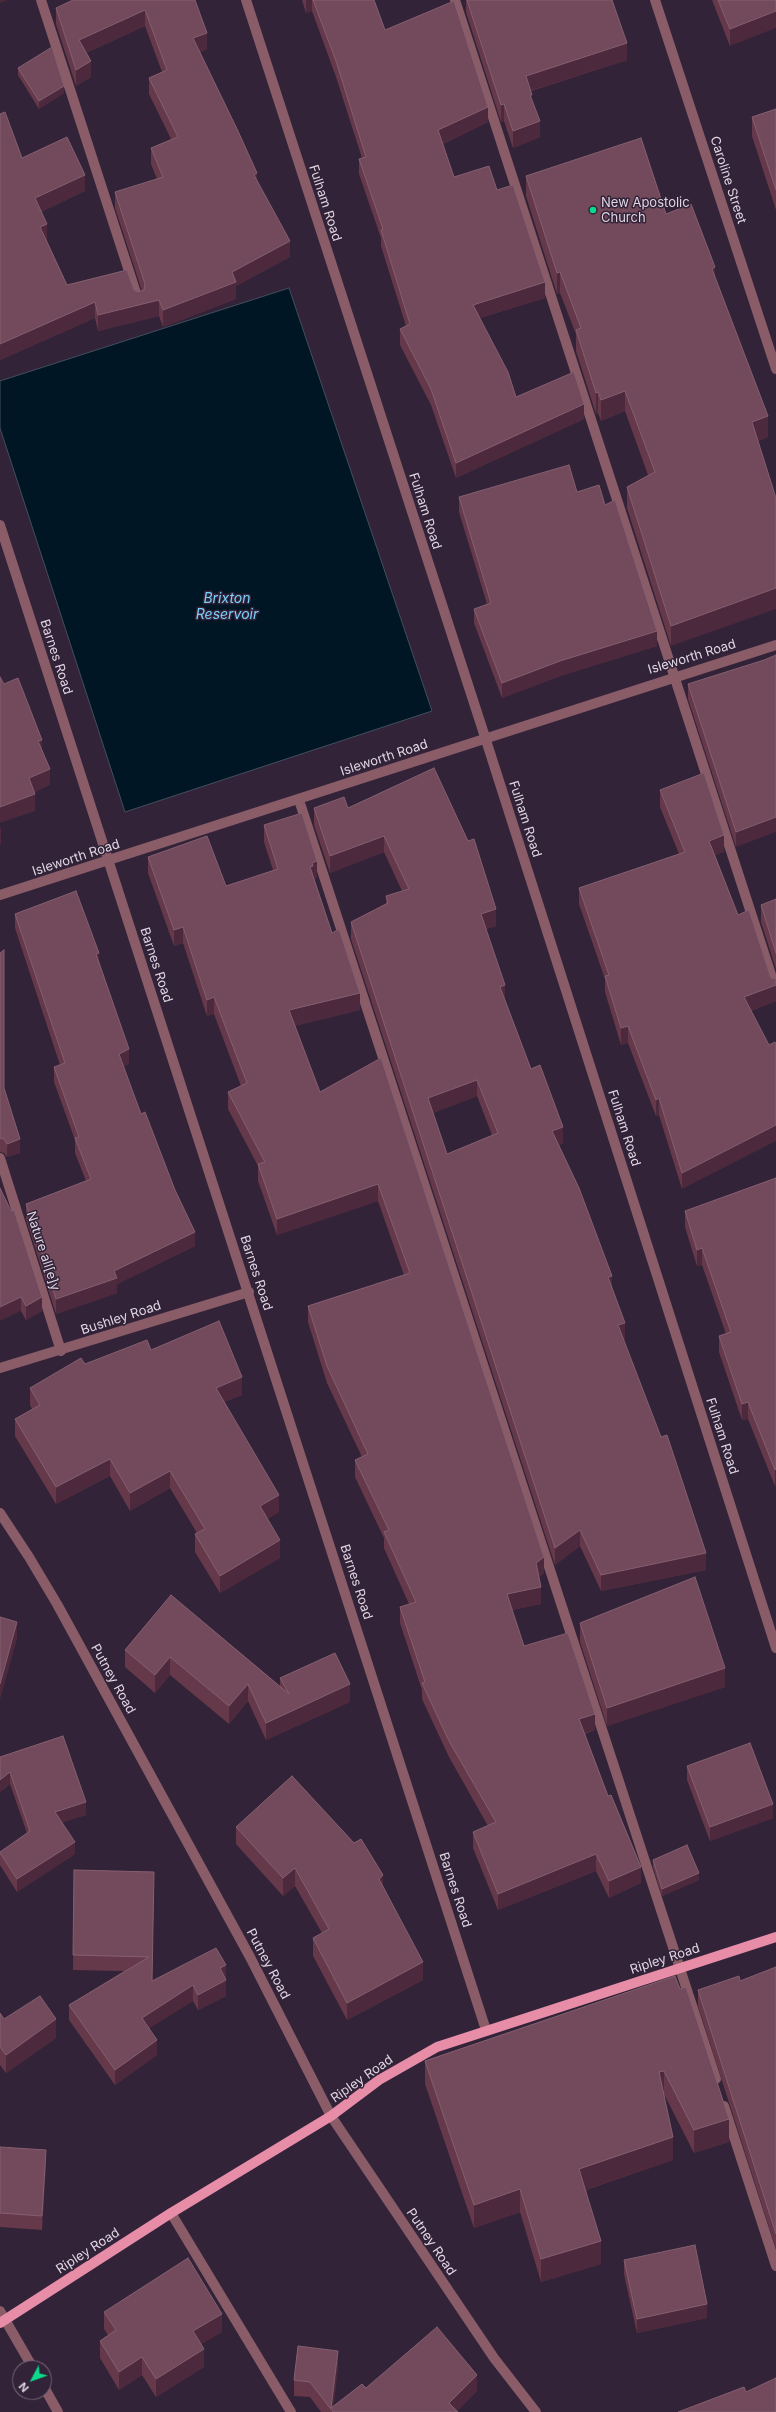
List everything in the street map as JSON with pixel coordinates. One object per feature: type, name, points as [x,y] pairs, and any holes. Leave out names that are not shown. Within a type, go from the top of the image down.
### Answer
[{"type":"main road","name":"Ripley Road","points":[[2,2318],[331,2116],[379,2080],[436,2047],[776,1937]]},
{"type":"street","points":[[41,0],[139,302]]},
{"type":"street","name":"Fulham Road","points":[[246,0],[485,738],[776,1648]]},
{"type":"street","points":[[455,0],[776,990]]},
{"type":"street","name":"Caroline Street","points":[[655,0],[776,369]]},
{"type":"street","name":"Barnes Road","points":[[0,525],[249,1292],[486,2030]]},
{"type":"street","name":"Isleworth Road","points":[[0,895],[299,800],[674,676],[776,644]]},
{"type":"street","points":[[299,800],[776,2266]]},
{"type":"street","name":"Nature all[e]y","points":[[0,1158],[61,1351]]},
{"type":"street","name":"Bushley Road","points":[[0,1368],[61,1351],[249,1292]]},
{"type":"street","name":"Putney Road","points":[[0,1513],[29,1557],[68,1625],[250,1957],[331,2116],[494,2358],[536,2412]]},
{"type":"street","points":[[171,2213],[290,2412]]},
{"type":"street","points":[[2,2318],[28,2360]]},
{"type":"street","points":[[51,2400],[58,2412]]},
{"type":"water","name":"Brixton Reservoir","points":[[289,288],[432,711],[125,812],[0,428],[0,381]]},
{"type":"building","points":[[73,0],[195,0],[207,33],[193,38],[257,173],[254,175],[290,241],[232,272],[236,282],[163,310],[159,300],[98,315],[95,302],[0,344],[0,114],[5,112],[22,158],[67,137],[85,175],[35,198],[47,224],[40,227],[67,285],[127,270],[134,290],[138,292],[144,290],[145,284],[115,192],[163,177],[151,148],[178,137],[149,78],[167,70],[145,10],[79,40],[91,61],[76,70],[56,8]]},
{"type":"building","points":[[313,0],[374,0],[385,30],[454,1],[488,107],[438,130],[454,177],[489,166],[497,190],[513,185],[545,282],[473,305],[508,372],[516,397],[574,372],[584,404],[456,463],[431,389],[400,329],[410,324],[381,230],[383,229],[359,159],[366,157],[336,61]]},
{"type":"building","points":[[467,0],[612,0],[627,43],[526,76],[532,95],[530,95],[540,121],[513,131],[504,104],[501,105]]},
{"type":"building","points":[[718,0],[776,0],[776,11],[730,29]]},
{"type":"building","points":[[52,47],[64,86],[39,101],[18,68]]},
{"type":"building","points":[[776,109],[776,190],[752,117]]},
{"type":"building","points":[[641,138],[666,214],[691,204],[715,267],[712,269],[768,416],[752,422],[776,498],[776,588],[671,626],[627,487],[655,472],[625,391],[601,400],[598,392],[596,393],[576,330],[581,328],[560,272],[557,273],[526,176]]},
{"type":"building","points":[[569,465],[577,492],[599,485],[605,505],[615,500],[657,631],[560,661],[502,683],[474,609],[491,603],[459,497]]},
{"type":"building","points":[[776,655],[776,817],[736,832],[688,684]]},
{"type":"building","points":[[0,677],[4,684],[18,678],[42,740],[38,741],[50,769],[29,778],[35,794],[0,807]]},
{"type":"building","points":[[434,768],[468,841],[474,839],[496,909],[481,914],[505,985],[500,987],[531,1069],[540,1065],[563,1127],[552,1131],[579,1188],[612,1276],[608,1277],[625,1323],[618,1325],[661,1437],[667,1435],[706,1553],[601,1575],[580,1530],[555,1548],[351,922],[388,903],[386,896],[409,889],[384,836],[330,856],[314,808],[344,797],[348,808]],"holes":[[[477,1080],[498,1133],[447,1154],[428,1098]]]},
{"type":"building","points":[[704,773],[724,835],[709,841],[738,915],[749,910],[771,978],[776,979],[776,985],[744,997],[769,1045],[775,1042],[776,1044],[776,1125],[682,1173],[659,1098],[656,1100],[628,1026],[621,1028],[605,976],[609,975],[579,888],[685,852],[660,790]]},
{"type":"building","points":[[302,813],[317,861],[312,863],[313,866],[310,867],[332,933],[339,929],[360,993],[289,1010],[320,1092],[381,1058],[544,1557],[536,1563],[541,1587],[507,1594],[524,1646],[568,1633],[595,1714],[579,1719],[608,1796],[611,1795],[641,1867],[609,1881],[596,1854],[498,1894],[473,1832],[496,1822],[449,1741],[422,1683],[425,1682],[400,1607],[416,1602],[384,1532],[389,1530],[355,1460],[368,1454],[327,1366],[308,1306],[410,1273],[378,1184],[277,1219],[258,1164],[265,1162],[228,1092],[247,1083],[214,997],[207,1000],[183,927],[174,930],[148,857],[207,836],[226,886],[278,869],[264,825]]},
{"type":"building","points":[[76,891],[99,953],[96,954],[129,1049],[119,1054],[141,1114],[145,1112],[175,1190],[195,1232],[114,1271],[117,1278],[56,1299],[26,1204],[91,1179],[75,1138],[79,1137],[54,1067],[65,1063],[15,914]]},
{"type":"building","points":[[776,899],[776,953],[761,905]]},
{"type":"building","points":[[4,950],[4,1088],[20,1139],[7,1144],[4,1139],[0,1138],[0,953]]},
{"type":"building","points":[[776,1178],[775,1470],[748,1402],[742,1404],[719,1336],[731,1332],[702,1248],[697,1250],[685,1211]]},
{"type":"building","points":[[0,1188],[11,1211],[14,1210],[42,1297],[26,1306],[21,1297],[0,1307]]},
{"type":"building","points":[[219,1321],[242,1377],[216,1388],[279,1495],[260,1506],[280,1540],[220,1576],[195,1534],[205,1529],[170,1471],[130,1493],[110,1459],[56,1487],[15,1419],[40,1405],[30,1388],[81,1358],[85,1364],[147,1340],[151,1350]]},
{"type":"building","points":[[695,1577],[725,1668],[607,1708],[580,1623]]},
{"type":"building","points":[[171,1595],[289,1694],[280,1678],[335,1653],[350,1684],[266,1723],[248,1684],[229,1706],[170,1657],[155,1675],[125,1650]]},
{"type":"building","points":[[0,1617],[17,1622],[0,1684]]},
{"type":"building","points":[[63,1736],[86,1802],[55,1812],[75,1842],[17,1879],[0,1852],[30,1831],[10,1772],[0,1780],[0,1757]]},
{"type":"building","points":[[750,1743],[773,1804],[710,1827],[687,1766]]},
{"type":"building","points":[[292,1776],[354,1843],[361,1839],[383,1875],[379,1879],[423,1962],[347,2003],[313,1938],[329,1929],[295,1868],[283,1878],[236,1827]]},
{"type":"building","points":[[687,1845],[699,1873],[662,1889],[653,1860]]},
{"type":"building","points":[[74,1870],[154,1872],[152,1981],[216,1948],[226,1965],[220,1968],[226,1980],[198,1995],[193,1985],[142,2018],[157,2040],[115,2070],[69,2005],[149,1957],[73,1955]]},
{"type":"building","points":[[776,1967],[776,2234],[698,1990],[739,1976],[740,1981]]},
{"type":"building","points":[[675,1976],[680,1989],[686,1987],[729,2119],[694,2130],[664,2071],[659,2072],[673,2137],[579,2169],[601,2241],[541,2259],[520,2189],[474,2205],[425,2061]]},
{"type":"building","points":[[40,1996],[56,2019],[6,2055],[0,2047],[0,2013],[4,2019]]},
{"type":"building","points":[[0,2147],[46,2150],[42,2216],[0,2213]]},
{"type":"building","points":[[695,2245],[707,2304],[637,2319],[624,2260]]},
{"type":"building","points":[[188,2258],[222,2314],[193,2331],[204,2349],[156,2379],[142,2357],[119,2372],[100,2341],[116,2330],[104,2312]]},
{"type":"building","points":[[437,2327],[477,2375],[449,2403],[458,2412],[333,2412],[310,2382],[294,2380],[298,2346],[338,2351],[331,2408],[362,2384],[366,2388]]},
{"type":"building","points":[[776,2378],[776,2412],[678,2412],[744,2387],[746,2392]]},
{"type":"place","name":"New Apostolic Church","points":[[593,210]]}]
